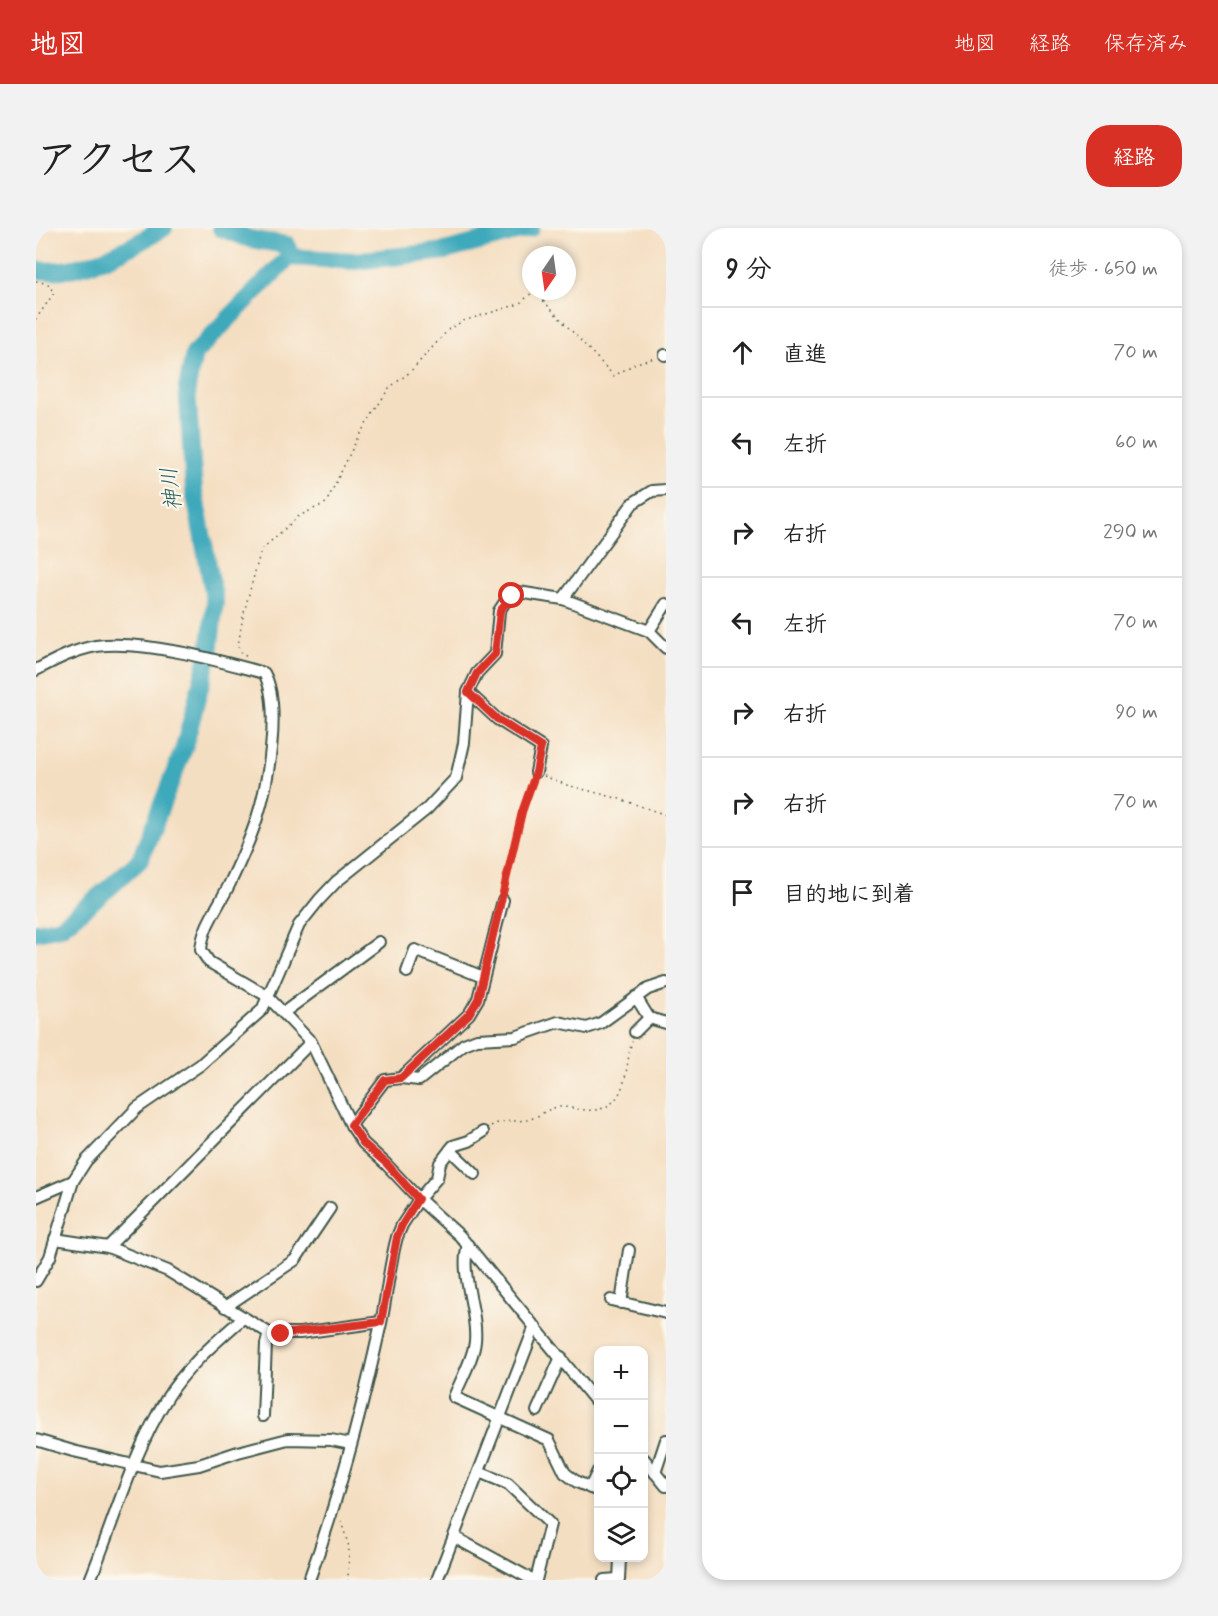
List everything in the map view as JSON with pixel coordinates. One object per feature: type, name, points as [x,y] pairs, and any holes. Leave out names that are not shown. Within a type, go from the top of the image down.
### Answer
[{"type":"street","points":[[564,599],[633,503],[652,491],[666,489]]},
{"type":"street","points":[[36,1281],[50,1257],[73,1181],[86,1161],[137,1108],[200,1065],[262,1010],[299,926],[319,900],[336,882],[427,809],[456,778],[464,743],[468,692],[477,673],[495,654],[500,611],[505,602],[518,592],[564,599],[649,631],[666,648]]},
{"type":"street","points":[[649,631],[666,604]]},
{"type":"street","points":[[36,670],[63,655],[97,646],[133,645],[235,665],[264,674],[270,684],[273,700],[266,777],[254,827],[230,884],[209,921],[201,950],[209,962],[267,996],[311,1042],[351,1125],[363,1143],[387,1164],[418,1199],[460,1236],[595,1400]]},
{"type":"street","points":[[468,692],[497,719],[541,747],[536,772]]},
{"type":"street","points":[[401,1078],[469,1014],[478,999],[503,900]]},
{"type":"street","points":[[283,1013],[379,942]]},
{"type":"street","points":[[407,972],[415,950],[483,977]]},
{"type":"street","points":[[351,1125],[385,1080],[401,1078],[419,1080],[464,1044],[477,1039],[515,1037],[558,1022],[587,1028],[601,1023],[648,989],[666,983]]},
{"type":"street","points":[[636,997],[649,1018],[666,1023]]},
{"type":"street","points":[[635,1032],[649,1018]]},
{"type":"street","points":[[108,1247],[311,1042]]},
{"type":"street","points":[[309,1580],[334,1510],[351,1444],[381,1322],[397,1237],[418,1199],[437,1178],[440,1163],[453,1146],[469,1141],[483,1132]]},
{"type":"street","points":[[450,1150],[475,1174]]},
{"type":"street","points":[[36,1197],[73,1181]]},
{"type":"street","points":[[225,1307],[295,1260],[330,1208]]},
{"type":"street","points":[[55,1239],[108,1247],[168,1271],[269,1333],[300,1333],[381,1322]]},
{"type":"street","points":[[468,1245],[466,1253],[470,1297],[476,1323],[476,1344],[454,1397],[549,1440],[565,1473],[577,1482],[594,1489]]},
{"type":"street","points":[[629,1250],[616,1301],[666,1313]]},
{"type":"street","points":[[90,1580],[122,1492],[167,1398],[188,1370],[243,1318]]},
{"type":"street","points":[[437,1580],[535,1326]]},
{"type":"street","points":[[263,1416],[266,1344],[269,1333]]},
{"type":"street","points":[[537,1411],[561,1358]]},
{"type":"street","points":[[36,1440],[160,1471],[199,1465],[288,1439],[331,1440],[351,1444]]},
{"type":"street","points":[[655,1473],[666,1440]]},
{"type":"street","points":[[648,1464],[666,1486]]},
{"type":"street","points":[[454,1537],[535,1580],[550,1524],[508,1484],[479,1472]]},
{"type":"street","points":[[604,1580],[619,1579],[620,1562]]},
{"type":"path","points":[[36,281],[48,284],[54,293],[36,318]]},
{"type":"path","points":[[249,659],[241,654],[238,646],[243,616],[261,550],[299,516],[326,503],[358,437],[389,388],[410,372],[449,329],[464,321],[519,304],[524,300]]},
{"type":"path","points":[[543,300],[614,376],[636,363],[665,355]]},
{"type":"path","points":[[503,900],[522,812],[536,772],[567,785],[620,799],[666,815]]},
{"type":"path","points":[[483,1132],[498,1121],[528,1120],[555,1107],[598,1110],[611,1103],[618,1097],[621,1089],[635,1032]]},
{"type":"path","points":[[334,1510],[342,1524],[349,1547],[348,1580]]},
{"type":"waterway","points":[[36,270],[69,269],[103,260],[164,228]]},
{"type":"waterway","points":[[221,228],[250,239],[287,245],[289,257]]},
{"type":"waterway","name":"神川","points":[[36,932],[61,927],[140,860],[184,748],[209,653],[215,602],[194,491],[187,388],[194,354],[289,257],[355,261],[445,251],[531,228]]},
{"type":"route","points":[[281,1334],[381,1322],[397,1237],[418,1199],[387,1164],[370,1151],[351,1125],[385,1080],[401,1078],[469,1014],[478,999],[522,812],[536,772],[541,747],[497,719],[468,692],[477,673],[495,654],[500,611],[512,596]]}]
